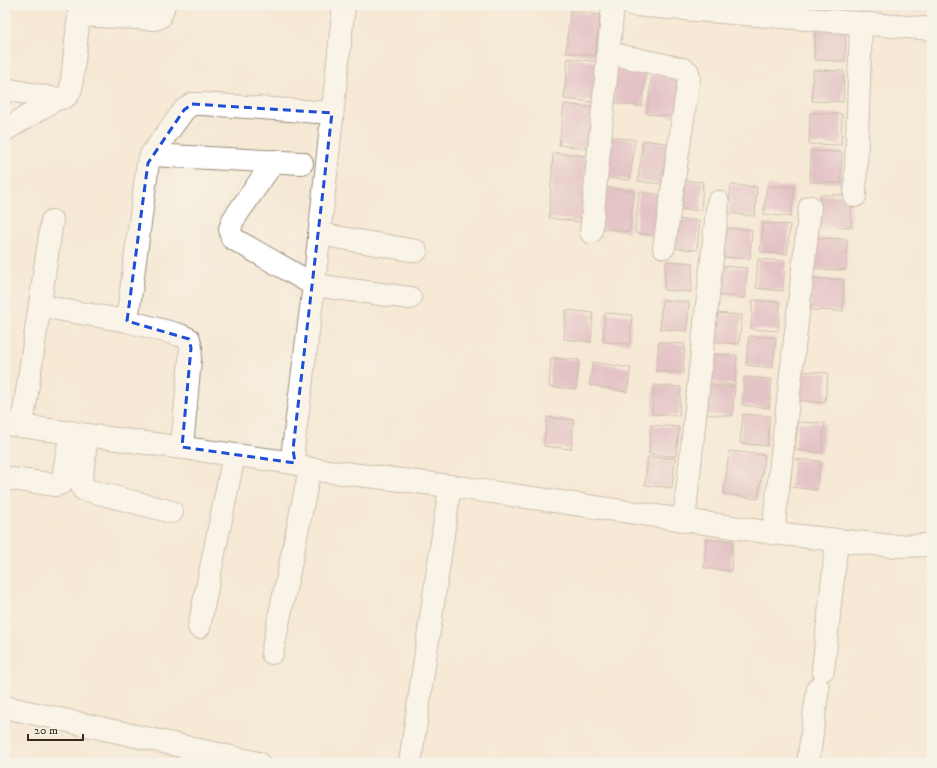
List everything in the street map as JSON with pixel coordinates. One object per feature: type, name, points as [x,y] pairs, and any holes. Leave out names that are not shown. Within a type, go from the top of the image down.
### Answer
[{"type":"street","points":[[5,90],[56,99],[64,98],[69,95],[71,89],[79,10],[154,19],[160,17],[164,5]]},
{"type":"street","points":[[272,653],[302,466],[293,449],[314,285],[344,5]]},
{"type":"street","points":[[591,232],[613,5]]},
{"type":"street","points":[[634,5],[775,11],[861,24],[932,30]]},
{"type":"street","points":[[855,196],[861,24]]},
{"type":"street","points":[[608,53],[683,69],[688,72],[689,78],[664,247]]},
{"type":"street","points":[[5,130],[56,99]]},
{"type":"street","points":[[127,321],[148,163],[151,155],[184,110],[192,104],[203,104],[332,113]]},
{"type":"street","points":[[151,155],[302,163]]},
{"type":"street","points":[[274,161],[233,220],[230,229],[232,238],[314,285],[410,298]]},
{"type":"street","points":[[684,521],[718,202]]},
{"type":"street","points":[[772,533],[810,207]]},
{"type":"street","points":[[52,221],[40,306],[14,425],[182,447],[302,466],[772,533],[892,546],[932,546]]},
{"type":"street","points":[[319,234],[416,250]]},
{"type":"street","points":[[40,306],[127,321],[180,335],[189,339],[191,348],[182,447]]},
{"type":"street","points":[[5,478],[56,485],[62,483],[79,434]]},
{"type":"street","points":[[79,434],[81,483],[83,489],[172,512]]},
{"type":"street","points":[[199,627],[234,455]]},
{"type":"street","points":[[410,763],[450,486]]},
{"type":"street","points":[[808,763],[837,540]]},
{"type":"street","points":[[5,707],[258,763]]},
{"type":"highlighted area","points":[[192,104],[332,113],[293,449],[295,463],[182,447],[191,348],[189,339],[127,321],[148,163],[184,110]]},
{"type":"building","points":[[570,11],[600,15],[595,56],[566,52]]},
{"type":"building","points":[[815,29],[846,29],[845,61],[814,60]]},
{"type":"building","points":[[568,58],[598,62],[593,102],[564,99]]},
{"type":"building","points":[[617,62],[647,65],[642,106],[613,103]]},
{"type":"building","points":[[813,70],[844,71],[843,102],[812,101]]},
{"type":"building","points":[[652,73],[682,77],[677,117],[647,114]]},
{"type":"building","points":[[564,104],[593,108],[589,149],[559,145]]},
{"type":"building","points":[[810,113],[842,114],[841,145],[809,144]]},
{"type":"building","points":[[605,136],[635,140],[630,180],[600,177]]},
{"type":"building","points":[[643,140],[672,144],[668,185],[638,181]]},
{"type":"building","points":[[811,151],[842,152],[841,183],[810,182]]},
{"type":"building","points":[[553,153],[587,156],[582,222],[549,218]]},
{"type":"building","points":[[676,180],[703,182],[701,211],[674,208]]},
{"type":"building","points":[[731,185],[757,187],[755,216],[728,213]]},
{"type":"building","points":[[767,186],[794,187],[791,217],[764,214]]},
{"type":"building","points":[[604,187],[634,191],[629,232],[599,228]]},
{"type":"building","points":[[639,192],[669,196],[664,237],[635,233]]},
{"type":"building","points":[[820,195],[851,195],[851,227],[819,226]]},
{"type":"building","points":[[673,219],[700,221],[697,250],[671,248]]},
{"type":"building","points":[[763,223],[790,225],[787,254],[760,252]]},
{"type":"building","points":[[725,228],[752,230],[750,259],[723,257]]},
{"type":"building","points":[[815,238],[847,239],[846,270],[814,269]]},
{"type":"building","points":[[758,259],[785,261],[783,291],[756,288]]},
{"type":"building","points":[[666,261],[693,263],[691,292],[664,290]]},
{"type":"building","points":[[721,266],[747,268],[745,298],[718,295]]},
{"type":"building","points":[[812,278],[844,280],[843,311],[811,310]]},
{"type":"building","points":[[662,300],[689,302],[687,331],[660,329]]},
{"type":"building","points":[[753,300],[780,302],[778,331],[751,329]]},
{"type":"building","points":[[566,310],[593,313],[591,342],[564,339]]},
{"type":"building","points":[[605,313],[632,315],[630,344],[603,342]]},
{"type":"building","points":[[715,313],[742,315],[739,344],[713,342]]},
{"type":"building","points":[[749,336],[776,338],[773,368],[746,365]]},
{"type":"building","points":[[659,342],[685,344],[683,373],[656,371]]},
{"type":"building","points":[[711,354],[737,355],[735,385],[708,382]]},
{"type":"building","points":[[551,358],[579,360],[576,389],[549,387]]},
{"type":"building","points":[[593,362],[631,368],[627,392],[589,385]]},
{"type":"building","points":[[801,371],[828,373],[825,403],[798,400]]},
{"type":"building","points":[[744,377],[772,379],[769,408],[742,405]]},
{"type":"building","points":[[654,385],[681,387],[679,416],[652,414]]},
{"type":"building","points":[[708,385],[735,387],[732,416],[705,414]]},
{"type":"building","points":[[743,414],[770,416],[767,446],[740,443]]},
{"type":"building","points":[[547,417],[574,420],[571,449],[544,446]]},
{"type":"building","points":[[798,422],[825,423],[822,453],[795,450]]},
{"type":"building","points":[[651,425],[679,427],[676,456],[649,454]]},
{"type":"building","points":[[729,451],[765,455],[758,499],[724,494]]},
{"type":"building","points":[[648,457],[675,458],[672,488],[645,485]]},
{"type":"building","points":[[793,459],[820,461],[817,490],[790,487]]},
{"type":"building","points":[[706,539],[733,541],[731,571],[704,568]]}]
